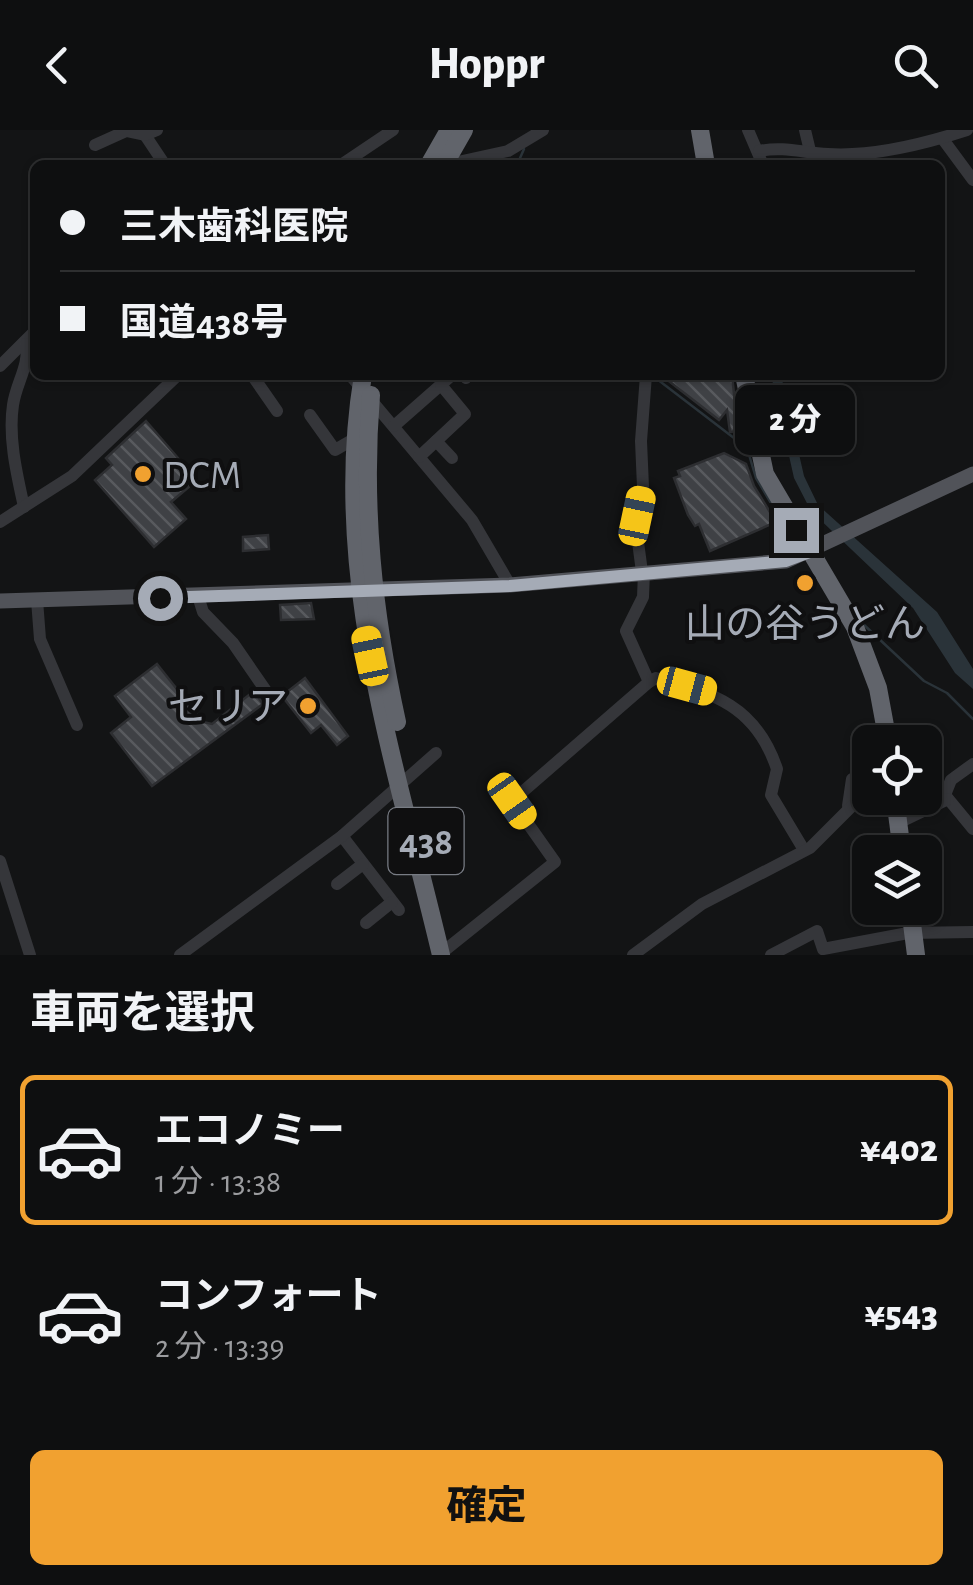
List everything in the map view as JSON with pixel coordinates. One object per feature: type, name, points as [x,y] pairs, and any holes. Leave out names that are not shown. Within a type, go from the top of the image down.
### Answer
[{"type":"highway","points":[[432,160],[449,130]]},
{"type":"highway","points":[[447,160],[464,130]]},
{"type":"highway","points":[[700,130],[705,160]]},
{"type":"highway","points":[[745,380],[762,465],[842,603],[866,654],[884,725]]},
{"type":"highway","name":"438","points":[[363,383],[354,440],[353,536],[445,953]]},
{"type":"highway","name":"438","points":[[363,383],[366,591]]},
{"type":"highway","points":[[897,815],[900,835]]},
{"type":"highway","points":[[912,925],[916,955]]},
{"type":"main road","points":[[0,602],[510,586],[786,561],[973,474]]},
{"type":"street","points":[[348,160],[393,130]]},
{"type":"street","points":[[467,160],[508,151],[544,130]]},
{"type":"street","points":[[748,130],[761,156],[784,146],[872,152],[954,133],[973,180]]},
{"type":"street","points":[[805,130],[810,150]]},
{"type":"street","points":[[94,145],[126,131],[151,132],[163,160]]},
{"type":"street","points":[[0,366],[30,338]]},
{"type":"street","points":[[24,507],[6,428],[28,356],[26,344]]},
{"type":"street","points":[[0,522],[72,476],[173,380]]},
{"type":"street","points":[[255,380],[276,411]]},
{"type":"street","points":[[394,426],[452,380]]},
{"type":"street","points":[[646,380],[640,440],[643,487],[636,527],[643,597],[626,631],[649,682]]},
{"type":"street","points":[[363,383],[472,520],[510,586]]},
{"type":"street","points":[[419,457],[465,414],[441,385]]},
{"type":"street","points":[[0,404],[14,398]]},
{"type":"street","points":[[310,415],[335,450],[354,440]]},
{"type":"street","points":[[436,441],[452,458]]},
{"type":"street","points":[[198,596],[203,612],[232,643],[273,702]]},
{"type":"street","points":[[37,600],[40,640],[76,726]]},
{"type":"street","points":[[445,953],[555,862],[512,801],[656,678],[717,694],[749,720],[777,769],[771,795],[804,850]]},
{"type":"street","points":[[180,955],[220,930],[342,836],[436,753]]},
{"type":"street","points":[[973,764],[951,780],[945,795],[973,829]]},
{"type":"street","points":[[848,808],[852,779]]},
{"type":"street","points":[[898,823],[948,800]]},
{"type":"street","points":[[633,955],[702,904],[825,836],[852,804]]},
{"type":"street","points":[[342,836],[396,906],[366,923]]},
{"type":"street","points":[[0,861],[30,955]]},
{"type":"street","points":[[337,884],[363,864]]},
{"type":"street","points":[[771,955],[816,931],[824,949],[913,933],[973,932]]},
{"type":"shaded area","points":[[772,380],[782,380],[804,476],[818,505],[937,612],[973,669],[973,689],[955,673],[913,608],[811,511],[794,478]]},
{"type":"building","points":[[667,380],[733,380],[738,431],[730,432],[727,410],[719,420]]},
{"type":"building","points":[[146,421],[197,480],[171,502],[186,519],[154,547],[95,480],[112,465],[106,458]]},
{"type":"building","points":[[724,453],[746,464],[754,486],[776,522],[710,551],[699,524],[695,526],[688,515],[674,478],[680,476],[678,471]]},
{"type":"building","points":[[268,535],[269,549],[243,551],[243,537]]},
{"type":"building","points":[[311,603],[314,619],[281,620],[280,605]]},
{"type":"building","points":[[157,664],[203,722],[212,724],[254,691],[263,704],[152,786],[111,733],[131,717],[115,696]]},
{"type":"building","name":"セリア","points":[[305,678],[348,736],[337,745],[321,725],[311,733],[282,696]]},
{"type":"waterway","points":[[519,160],[524,149]]},
{"type":"waterway","points":[[658,380],[747,448],[756,478],[787,530]]},
{"type":"waterway","points":[[862,623],[924,681],[947,693],[973,719]]},
{"type":"place","name":"DCM","points":[[143,474]]},
{"type":"place","name":"山の谷うどん","points":[[805,583]]},
{"type":"place","name":"セリア","points":[[308,706]]},
{"type":"route","points":[[160,598],[510,586],[786,561],[810,552],[796,530]]}]
